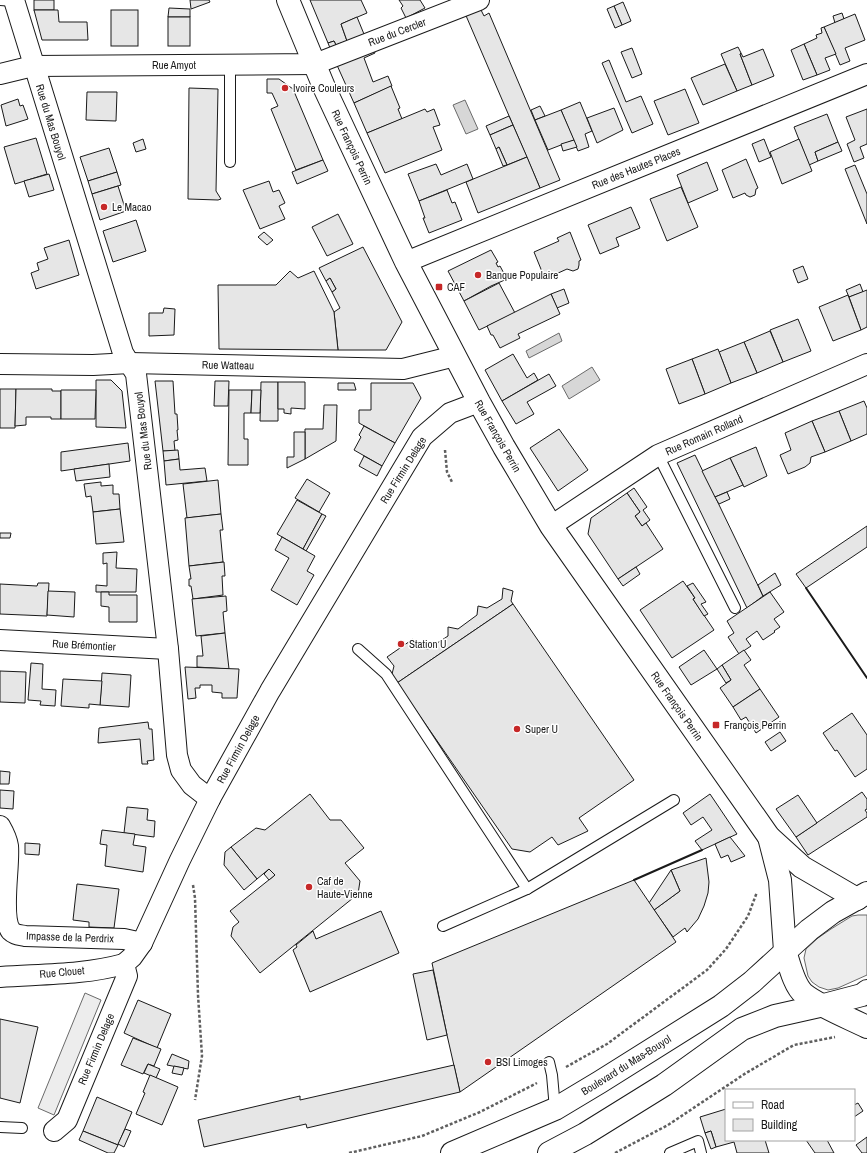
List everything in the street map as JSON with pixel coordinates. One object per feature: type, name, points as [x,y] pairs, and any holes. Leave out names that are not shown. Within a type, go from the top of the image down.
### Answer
[{"type":"main road","name":"Rue François Perrin","points":[[288,0],[324,88],[406,262],[479,402],[551,526],[768,837],[802,867],[864,898]]},
{"type":"main road","name":"Rue François Perrin","points":[[768,837],[780,880],[785,951],[791,972],[803,993],[824,1006],[867,1026]]},
{"type":"main road","name":"Boulevard du Mas-Bouyol","points":[[452,1153],[555,1109],[721,1006],[752,982],[809,930],[833,912],[864,898]]},
{"type":"main road","points":[[549,1153],[586,1134],[664,1085],[742,1029],[775,1016],[824,1006],[862,995],[867,991]]},
{"type":"street","name":"Rue du Mas Bouyol","points":[[9,0],[33,66],[123,353],[136,374],[168,649],[177,755],[181,770],[192,785],[210,799]]},
{"type":"street","name":"Rue du Cercler","points":[[315,64],[479,0]]},
{"type":"street","name":"Rue Amyot","points":[[33,66],[315,64]]},
{"type":"street","points":[[0,74],[33,66]]},
{"type":"street","name":"Rue des Hautes Places","points":[[406,262],[867,74]]},
{"type":"street","name":"Rue Watteau","points":[[0,364],[130,364],[403,369],[455,356]]},
{"type":"street","name":"Rue Romain Rolland","points":[[551,526],[658,455],[867,364]]},
{"type":"street","name":"Rue Firmin Delage","points":[[54,1131],[67,1120],[127,976],[124,964],[132,957],[142,943],[210,799],[270,691],[422,437],[450,412],[479,402]]},
{"type":"street","name":"Rue Brémontier","points":[[0,640],[168,649]]},
{"type":"street","name":"Impasse de la Perdrix","points":[[0,826],[5,835],[8,847],[4,911],[6,925],[10,931],[16,935],[25,936],[124,939],[142,943]]},
{"type":"street","name":"Rue Clouet","points":[[0,977],[78,972],[109,968],[124,964]]},
{"type":"lane","points":[[230,64],[230,162]]},
{"type":"lane","points":[[658,455],[735,608]]},
{"type":"lane","points":[[358,648],[386,674],[527,889]]},
{"type":"lane","points":[[443,926],[527,889],[674,800]]},
{"type":"lane","points":[[549,1062],[552,1075],[555,1109]]},
{"type":"lane","points":[[0,1126],[22,1128]]},
{"type":"lane","points":[[670,1153],[698,1141],[701,1153]]},
{"type":"path","points":[[445,450],[447,472],[452,482]]},
{"type":"path","points":[[180,860],[191,877],[195,898],[198,995],[202,1056],[195,1100]]},
{"type":"path","points":[[349,1153],[422,1136],[480,1112],[552,1075],[607,1044],[707,970],[726,949],[748,916],[758,891]]},
{"type":"path","points":[[615,1153],[668,1125],[746,1073],[794,1046],[838,1036]]},
{"type":"shaded area","points":[[465,100],[478,129],[466,134],[453,105]]},
{"type":"shaded area","points":[[559,333],[562,341],[529,358],[526,351]]},
{"type":"shaded area","points":[[592,367],[600,380],[569,399],[562,386]]},
{"type":"shaded area","points":[[867,915],[867,975],[838,988],[828,990],[819,987],[812,982],[808,976],[804,958],[806,949],[831,929],[852,916]]},
{"type":"shaded area","points":[[85,993],[101,1000],[54,1115],[38,1108]]},
{"type":"building","points":[[34,0],[54,0],[54,10],[34,10]]},
{"type":"building","points":[[190,0],[209,0],[210,2],[191,9]]},
{"type":"building","points":[[310,0],[361,0],[367,13],[341,24],[347,41],[336,45],[334,41],[328,43]]},
{"type":"building","points":[[399,0],[420,0],[425,8],[406,18],[401,8],[403,6]]},
{"type":"building","points":[[623,2],[631,21],[622,25],[614,6]]},
{"type":"building","points":[[479,6],[484,16],[489,13],[560,180],[540,188],[464,11]]},
{"type":"building","points":[[614,6],[622,25],[615,28],[607,9]]},
{"type":"building","points":[[169,8],[190,9],[190,17],[168,17]]},
{"type":"building","points":[[34,10],[58,10],[59,22],[87,22],[88,40],[42,40]]},
{"type":"building","points":[[111,10],[138,10],[138,46],[111,46]]},
{"type":"building","points":[[842,13],[844,19],[835,23],[833,16]]},
{"type":"building","points":[[855,14],[865,40],[845,48],[850,61],[840,65],[824,27]]},
{"type":"building","points":[[168,17],[190,17],[190,46],[168,46]]},
{"type":"building","points":[[357,17],[366,39],[332,53],[328,43],[334,41],[336,45],[347,41],[341,24]]},
{"type":"building","points":[[824,27],[836,54],[825,58],[830,70],[817,75],[804,44],[817,38],[816,35],[822,33],[821,28]]},
{"type":"building","points":[[804,44],[817,75],[803,80],[791,50]]},
{"type":"building","points":[[738,47],[752,85],[737,91],[721,54]]},
{"type":"building","points":[[373,48],[375,53],[364,58],[373,82],[388,76],[392,86],[354,103],[336,63]]},
{"type":"building","points":[[632,48],[642,74],[632,78],[621,52]]},
{"type":"building","points":[[763,49],[774,76],[752,85],[740,54],[741,53],[743,57]]},
{"type":"building","points":[[609,60],[626,102],[641,96],[653,124],[632,133],[602,63]]},
{"type":"building","points":[[725,64],[737,91],[703,105],[691,78]]},
{"type":"building","points":[[267,79],[279,79],[293,89],[323,160],[296,170],[271,109],[278,106],[272,93],[267,93]]},
{"type":"building","points":[[391,86],[400,108],[398,109],[402,119],[367,133],[354,103]]},
{"type":"building","points":[[189,88],[218,89],[216,191],[221,199],[218,200],[188,199]]},
{"type":"building","points":[[685,89],[699,123],[668,135],[654,101]]},
{"type":"building","points":[[87,92],[117,92],[116,121],[86,120]]},
{"type":"building","points":[[18,99],[20,106],[23,105],[28,119],[6,126],[1,105]]},
{"type":"building","points":[[580,102],[592,131],[585,134],[589,147],[578,151],[561,110]]},
{"type":"building","points":[[540,106],[545,116],[535,120],[531,110]]},
{"type":"building","points":[[614,108],[623,130],[597,143],[587,118]]},
{"type":"building","points":[[425,109],[427,112],[434,109],[440,125],[433,127],[442,150],[385,173],[367,133]]},
{"type":"building","points":[[867,109],[867,144],[860,147],[864,158],[854,162],[847,144],[855,140],[846,117]]},
{"type":"building","points":[[561,110],[574,140],[548,150],[535,120]]},
{"type":"building","points":[[827,114],[838,142],[815,152],[818,161],[809,165],[794,127]]},
{"type":"building","points":[[509,116],[513,125],[490,135],[486,126]]},
{"type":"building","points":[[513,125],[527,157],[507,165],[499,147],[496,149],[490,135]]},
{"type":"building","points":[[36,138],[47,174],[15,184],[4,147]]},
{"type":"building","points":[[143,139],[146,149],[136,152],[133,143]]},
{"type":"building","points":[[764,139],[771,157],[759,162],[752,144]]},
{"type":"building","points":[[799,139],[812,171],[782,184],[770,152]]},
{"type":"building","points":[[574,140],[577,147],[563,151],[561,144]]},
{"type":"building","points":[[838,142],[842,151],[818,161],[815,152]]},
{"type":"building","points":[[499,147],[507,165],[503,166],[496,149]]},
{"type":"building","points":[[109,148],[117,172],[88,181],[80,157]]},
{"type":"building","points":[[527,157],[540,188],[478,213],[466,182]]},
{"type":"building","points":[[746,159],[758,188],[756,189],[755,195],[750,197],[745,193],[733,198],[722,170]]},
{"type":"building","points":[[323,160],[328,171],[297,184],[292,172]]},
{"type":"building","points":[[707,162],[718,190],[688,203],[677,175]]},
{"type":"building","points":[[436,164],[441,175],[467,164],[473,179],[419,201],[408,174]]},
{"type":"building","points":[[855,165],[867,194],[867,224],[845,169]]},
{"type":"building","points":[[117,172],[121,185],[92,194],[88,181]]},
{"type":"building","points":[[49,174],[54,190],[29,197],[24,181]]},
{"type":"building","points":[[269,181],[273,192],[279,190],[285,203],[279,206],[285,219],[260,229],[243,190]]},
{"type":"building","points":[[118,186],[126,211],[100,220],[92,194]]},
{"type":"building","points":[[681,187],[698,227],[667,241],[650,199]]},
{"type":"building","points":[[447,190],[452,203],[455,202],[462,220],[429,233],[423,218],[425,218],[419,201]]},
{"type":"building","points":[[631,207],[640,228],[616,238],[619,246],[600,254],[588,225]]},
{"type":"building","points":[[338,214],[353,244],[327,256],[312,227]]},
{"type":"building","points":[[136,220],[146,251],[113,262],[103,231]]},
{"type":"building","points":[[264,232],[273,240],[267,245],[258,237]]},
{"type":"building","points":[[570,232],[581,260],[579,261],[578,269],[573,271],[567,269],[545,279],[534,252],[559,241],[557,238]]},
{"type":"building","points":[[69,240],[79,275],[36,289],[31,273],[39,270],[37,263],[48,259],[44,248]]},
{"type":"building","points":[[363,247],[402,322],[386,350],[338,350],[334,312],[340,308],[332,292],[336,289],[330,278],[326,281],[319,268]]},
{"type":"building","name":"Banque Populaire","points":[[491,250],[498,262],[496,263],[498,267],[500,266],[507,279],[464,301],[448,271]]},
{"type":"building","points":[[803,266],[808,279],[798,283],[793,270]]},
{"type":"building","points":[[290,271],[298,278],[314,271],[334,312],[338,350],[219,349],[218,285],[276,285]]},
{"type":"building","points":[[330,278],[336,289],[332,292],[326,281]]},
{"type":"building","points":[[499,283],[515,313],[479,330],[464,301]]},
{"type":"building","points":[[860,284],[863,292],[849,297],[846,290]]},
{"type":"building","points":[[564,289],[569,303],[557,308],[551,294]]},
{"type":"building","points":[[867,290],[867,327],[861,330],[849,297]]},
{"type":"building","points":[[551,294],[560,314],[518,334],[520,338],[500,348],[487,326]]},
{"type":"building","points":[[848,295],[861,330],[833,341],[819,307]]},
{"type":"building","points":[[164,308],[175,309],[174,335],[149,336],[149,313],[163,313]]},
{"type":"building","points":[[798,319],[811,351],[783,362],[770,330]]},
{"type":"building","points":[[770,331],[783,362],[757,373],[744,342]]},
{"type":"building","points":[[744,342],[757,373],[731,383],[719,352]]},
{"type":"building","points":[[718,349],[731,383],[705,394],[692,359]]},
{"type":"building","points":[[513,354],[527,378],[534,373],[538,380],[502,401],[485,370]]},
{"type":"building","points":[[692,359],[705,394],[679,404],[666,369]]},
{"type":"building","points":[[549,374],[556,386],[527,402],[534,414],[516,424],[502,401]]},
{"type":"building","points":[[96,380],[111,380],[122,391],[126,428],[96,427]]},
{"type":"building","points":[[155,381],[173,381],[175,414],[177,414],[178,430],[178,440],[174,441],[175,451],[163,451]]},
{"type":"building","points":[[215,381],[229,381],[228,406],[214,406]]},
{"type":"building","points":[[261,382],[278,382],[278,421],[260,421]]},
{"type":"building","points":[[278,382],[305,382],[305,409],[291,408],[291,414],[284,413],[284,409],[278,409]]},
{"type":"building","points":[[338,383],[354,383],[356,390],[338,390]]},
{"type":"building","points":[[371,383],[413,383],[421,398],[395,443],[359,423],[359,410],[371,410]]},
{"type":"building","points":[[0,389],[16,389],[15,428],[0,428]]},
{"type":"building","points":[[16,389],[52,389],[52,391],[61,391],[61,419],[51,419],[51,417],[26,417],[26,425],[15,426]]},
{"type":"building","points":[[61,390],[96,390],[95,419],[61,419]]},
{"type":"building","points":[[229,390],[252,390],[251,413],[244,413],[244,439],[248,439],[248,465],[228,465]]},
{"type":"building","points":[[252,390],[261,390],[260,413],[251,413]]},
{"type":"building","points":[[864,401],[867,408],[867,434],[851,441],[839,411]]},
{"type":"building","points":[[324,405],[337,405],[336,441],[305,459],[305,429],[323,429]]},
{"type":"building","points":[[839,411],[851,441],[825,452],[812,421]]},
{"type":"building","points":[[812,421],[825,452],[811,457],[810,463],[805,467],[788,474],[780,455],[791,450],[785,433]]},
{"type":"building","points":[[364,426],[395,443],[382,466],[354,450],[361,437],[359,435]]},
{"type":"building","points":[[559,429],[588,470],[558,491],[530,448]]},
{"type":"building","points":[[294,432],[305,432],[305,459],[287,468],[287,457],[294,457]]},
{"type":"building","points":[[128,443],[130,461],[61,471],[61,452]]},
{"type":"building","points":[[756,447],[767,476],[744,487],[730,458]]},
{"type":"building","points":[[178,450],[179,459],[164,461],[163,451]]},
{"type":"building","points":[[695,455],[763,596],[747,608],[677,463]]},
{"type":"building","points":[[364,456],[382,466],[377,476],[359,466]]},
{"type":"building","points":[[730,458],[743,485],[715,497],[702,471]]},
{"type":"building","points":[[179,459],[180,470],[205,468],[207,481],[166,485],[164,461]]},
{"type":"building","points":[[109,464],[110,477],[76,481],[74,469]]},
{"type":"building","points":[[307,479],[330,493],[319,512],[295,498]]},
{"type":"building","points":[[218,480],[221,514],[187,518],[183,484]]},
{"type":"building","points":[[101,482],[101,486],[113,485],[113,494],[119,494],[120,509],[93,512],[91,496],[86,497],[84,484]]},
{"type":"building","points":[[634,488],[647,507],[643,510],[650,520],[642,526],[635,516],[640,512],[627,493]]},
{"type":"building","points":[[727,492],[730,499],[719,504],[715,497]]},
{"type":"building","points":[[627,493],[640,512],[635,516],[642,526],[646,523],[663,549],[618,579],[588,534],[591,518]]},
{"type":"building","points":[[297,500],[322,514],[303,549],[277,534]]},
{"type":"building","points":[[120,509],[124,542],[96,544],[93,512]]},
{"type":"building","points":[[221,514],[223,530],[220,530],[223,562],[189,566],[185,518]]},
{"type":"building","points":[[322,514],[326,516],[306,551],[303,549]]},
{"type":"building","points":[[867,526],[867,547],[806,588],[796,574]]},
{"type":"building","points":[[0,533],[11,533],[10,538],[0,538]]},
{"type":"building","points":[[282,537],[315,556],[307,571],[314,575],[297,605],[271,590],[289,558],[275,550]]},
{"type":"building","points":[[117,552],[116,568],[137,569],[136,592],[96,592],[96,585],[107,586],[107,563],[103,564],[103,553]]},
{"type":"building","points":[[224,562],[225,576],[222,576],[223,595],[193,599],[191,586],[189,586],[189,579],[191,579],[189,566]]},
{"type":"building","points":[[636,567],[640,574],[623,586],[618,579]]},
{"type":"building","points":[[775,573],[781,585],[763,596],[758,585]]},
{"type":"building","points":[[683,581],[714,630],[672,658],[640,610]]},
{"type":"building","points":[[38,583],[49,583],[47,616],[0,614],[0,584],[37,586]]},
{"type":"building","points":[[693,583],[706,602],[701,604],[708,614],[704,616],[687,586]]},
{"type":"building","points":[[503,588],[513,591],[511,601],[513,604],[397,683],[392,674],[394,666],[387,657],[413,639],[419,648],[428,649],[448,636],[448,627],[458,629],[477,615],[478,606],[487,608],[502,599]]},
{"type":"building","points":[[48,591],[75,592],[74,617],[47,615]]},
{"type":"building","points":[[101,592],[109,592],[109,595],[137,595],[137,622],[109,622],[109,607],[101,606]]},
{"type":"building","points":[[770,592],[784,612],[774,619],[780,627],[763,640],[757,631],[746,639],[751,646],[739,654],[728,637],[734,633],[727,621]]},
{"type":"building","points":[[226,596],[227,611],[223,612],[225,633],[196,636],[192,599]]},
{"type":"building","points":[[513,604],[634,780],[579,818],[588,831],[558,845],[552,837],[530,852],[512,849],[397,683]]},
{"type":"building","points":[[225,633],[229,669],[197,667],[197,656],[203,656],[201,636]]},
{"type":"building","points":[[704,650],[717,669],[691,685],[679,667]]},
{"type":"building","points":[[744,650],[751,660],[744,665],[760,689],[733,707],[720,688],[731,680],[722,665]]},
{"type":"building","points":[[31,663],[43,664],[42,689],[56,690],[55,706],[40,705],[41,701],[28,700]]},
{"type":"building","points":[[722,665],[731,680],[726,683],[717,669]]},
{"type":"building","points":[[185,667],[239,669],[237,698],[222,698],[222,693],[212,692],[212,685],[200,685],[200,688],[195,688],[196,698],[188,699]]},
{"type":"building","points":[[0,671],[26,672],[25,703],[0,702]]},
{"type":"building","points":[[102,673],[131,675],[129,707],[100,705]]},
{"type":"building","points":[[63,679],[102,681],[100,705],[89,704],[89,708],[61,706]]},
{"type":"building","points":[[760,689],[779,717],[756,733],[746,717],[741,720],[733,707]]},
{"type":"building","points":[[852,713],[867,735],[867,769],[855,777],[837,750],[835,751],[823,733]]},
{"type":"building","points":[[148,722],[149,729],[152,729],[154,760],[147,761],[148,764],[142,764],[140,739],[98,743],[99,728]]},
{"type":"building","points":[[780,732],[786,741],[771,751],[765,742]]},
{"type":"building","points":[[0,771],[10,772],[9,784],[0,784]]},
{"type":"building","points":[[0,790],[14,791],[13,809],[0,808]]},
{"type":"building","points":[[862,792],[867,799],[867,809],[865,810],[867,817],[808,855],[796,837]]},
{"type":"building","name":"Caf de Haute-Vienne","points":[[310,794],[330,820],[341,820],[364,848],[345,863],[360,881],[358,894],[260,973],[231,936],[233,927],[239,922],[230,911],[275,875],[269,869],[257,879],[231,847],[256,828],[265,830]]},
{"type":"building","points":[[710,794],[737,834],[702,850],[695,841],[712,830],[703,817],[691,825],[683,813]]},
{"type":"building","points":[[798,795],[817,823],[796,837],[776,809]]},
{"type":"building","points":[[127,807],[148,809],[147,820],[155,821],[154,837],[124,833]]},
{"type":"building","points":[[102,830],[135,834],[133,845],[146,847],[143,872],[105,866],[107,845],[100,844]]},
{"type":"building","points":[[730,837],[745,856],[731,862],[728,855],[721,858],[715,844]]},
{"type":"building","points":[[25,843],[40,844],[39,855],[25,854]]},
{"type":"building","points":[[231,847],[257,879],[244,890],[224,865],[225,852]]},
{"type":"building","points":[[706,858],[709,882],[708,893],[704,906],[698,919],[687,932],[685,928],[673,937],[654,910],[680,891],[671,870]]},
{"type":"building","points":[[269,869],[275,875],[269,880],[264,874]]},
{"type":"building","points":[[671,870],[680,891],[654,910],[649,903]]},
{"type":"building","points":[[634,880],[676,942],[460,1092],[432,963]]},
{"type":"building","points":[[77,884],[119,889],[114,928],[89,927],[89,922],[73,920]]},
{"type":"building","points":[[381,911],[399,953],[310,992],[293,950],[297,947],[296,945],[313,931],[316,939]]},
{"type":"building","points":[[433,970],[447,1035],[427,1040],[413,974]]},
{"type":"building","points":[[138,1000],[171,1014],[157,1048],[124,1033]]},
{"type":"building","points":[[0,1019],[38,1027],[20,1103],[0,1098]]},
{"type":"building","points":[[133,1038],[161,1049],[154,1066],[148,1064],[143,1074],[121,1065]]},
{"type":"building","points":[[172,1054],[189,1061],[188,1069],[167,1065]]},
{"type":"building","points":[[148,1064],[160,1069],[156,1078],[144,1073]]},
{"type":"building","points":[[454,1065],[460,1092],[307,1128],[306,1124],[204,1147],[198,1120],[300,1096],[300,1100]]},
{"type":"building","points":[[174,1066],[184,1068],[182,1075],[172,1073]]},
{"type":"building","points":[[150,1075],[178,1087],[162,1125],[136,1114],[145,1093],[143,1092]]},
{"type":"building","points":[[97,1097],[132,1112],[118,1145],[83,1131]]},
{"type":"building","points":[[858,1103],[863,1111],[855,1116],[855,1104]]},
{"type":"building","points":[[725,1109],[725,1141],[765,1141],[769,1153],[737,1153],[734,1142],[716,1147],[711,1131],[705,1133],[700,1117]]},
{"type":"building","points":[[125,1129],[131,1131],[124,1147],[118,1144]]},
{"type":"building","points":[[83,1131],[118,1145],[114,1153],[108,1153],[79,1140]]},
{"type":"building","points":[[711,1131],[716,1147],[711,1149],[705,1133]]},
{"type":"building","points":[[867,1137],[867,1153],[862,1153],[856,1145]]},
{"type":"building","points":[[807,1141],[828,1141],[834,1153],[815,1153]]},
{"type":"wall","points":[[806,588],[867,678]]},
{"type":"wall","points":[[634,880],[702,850]]},
{"type":"place","name":"Ivoire Couleurs","points":[[285,88]]},
{"type":"place","name":"Le Macao","points":[[104,207]]},
{"type":"place","name":"Banque Populaire","points":[[478,275]]},
{"type":"place","name":"CAF","points":[[439,287]]},
{"type":"place","name":"Station U","points":[[401,644]]},
{"type":"place","name":"François Perrin","points":[[716,725]]},
{"type":"place","name":"Super U","points":[[517,729]]},
{"type":"place","name":"Caf de Haute-Vienne","points":[[309,887]]},
{"type":"place","name":"BSI Limoges","points":[[488,1062]]}]
